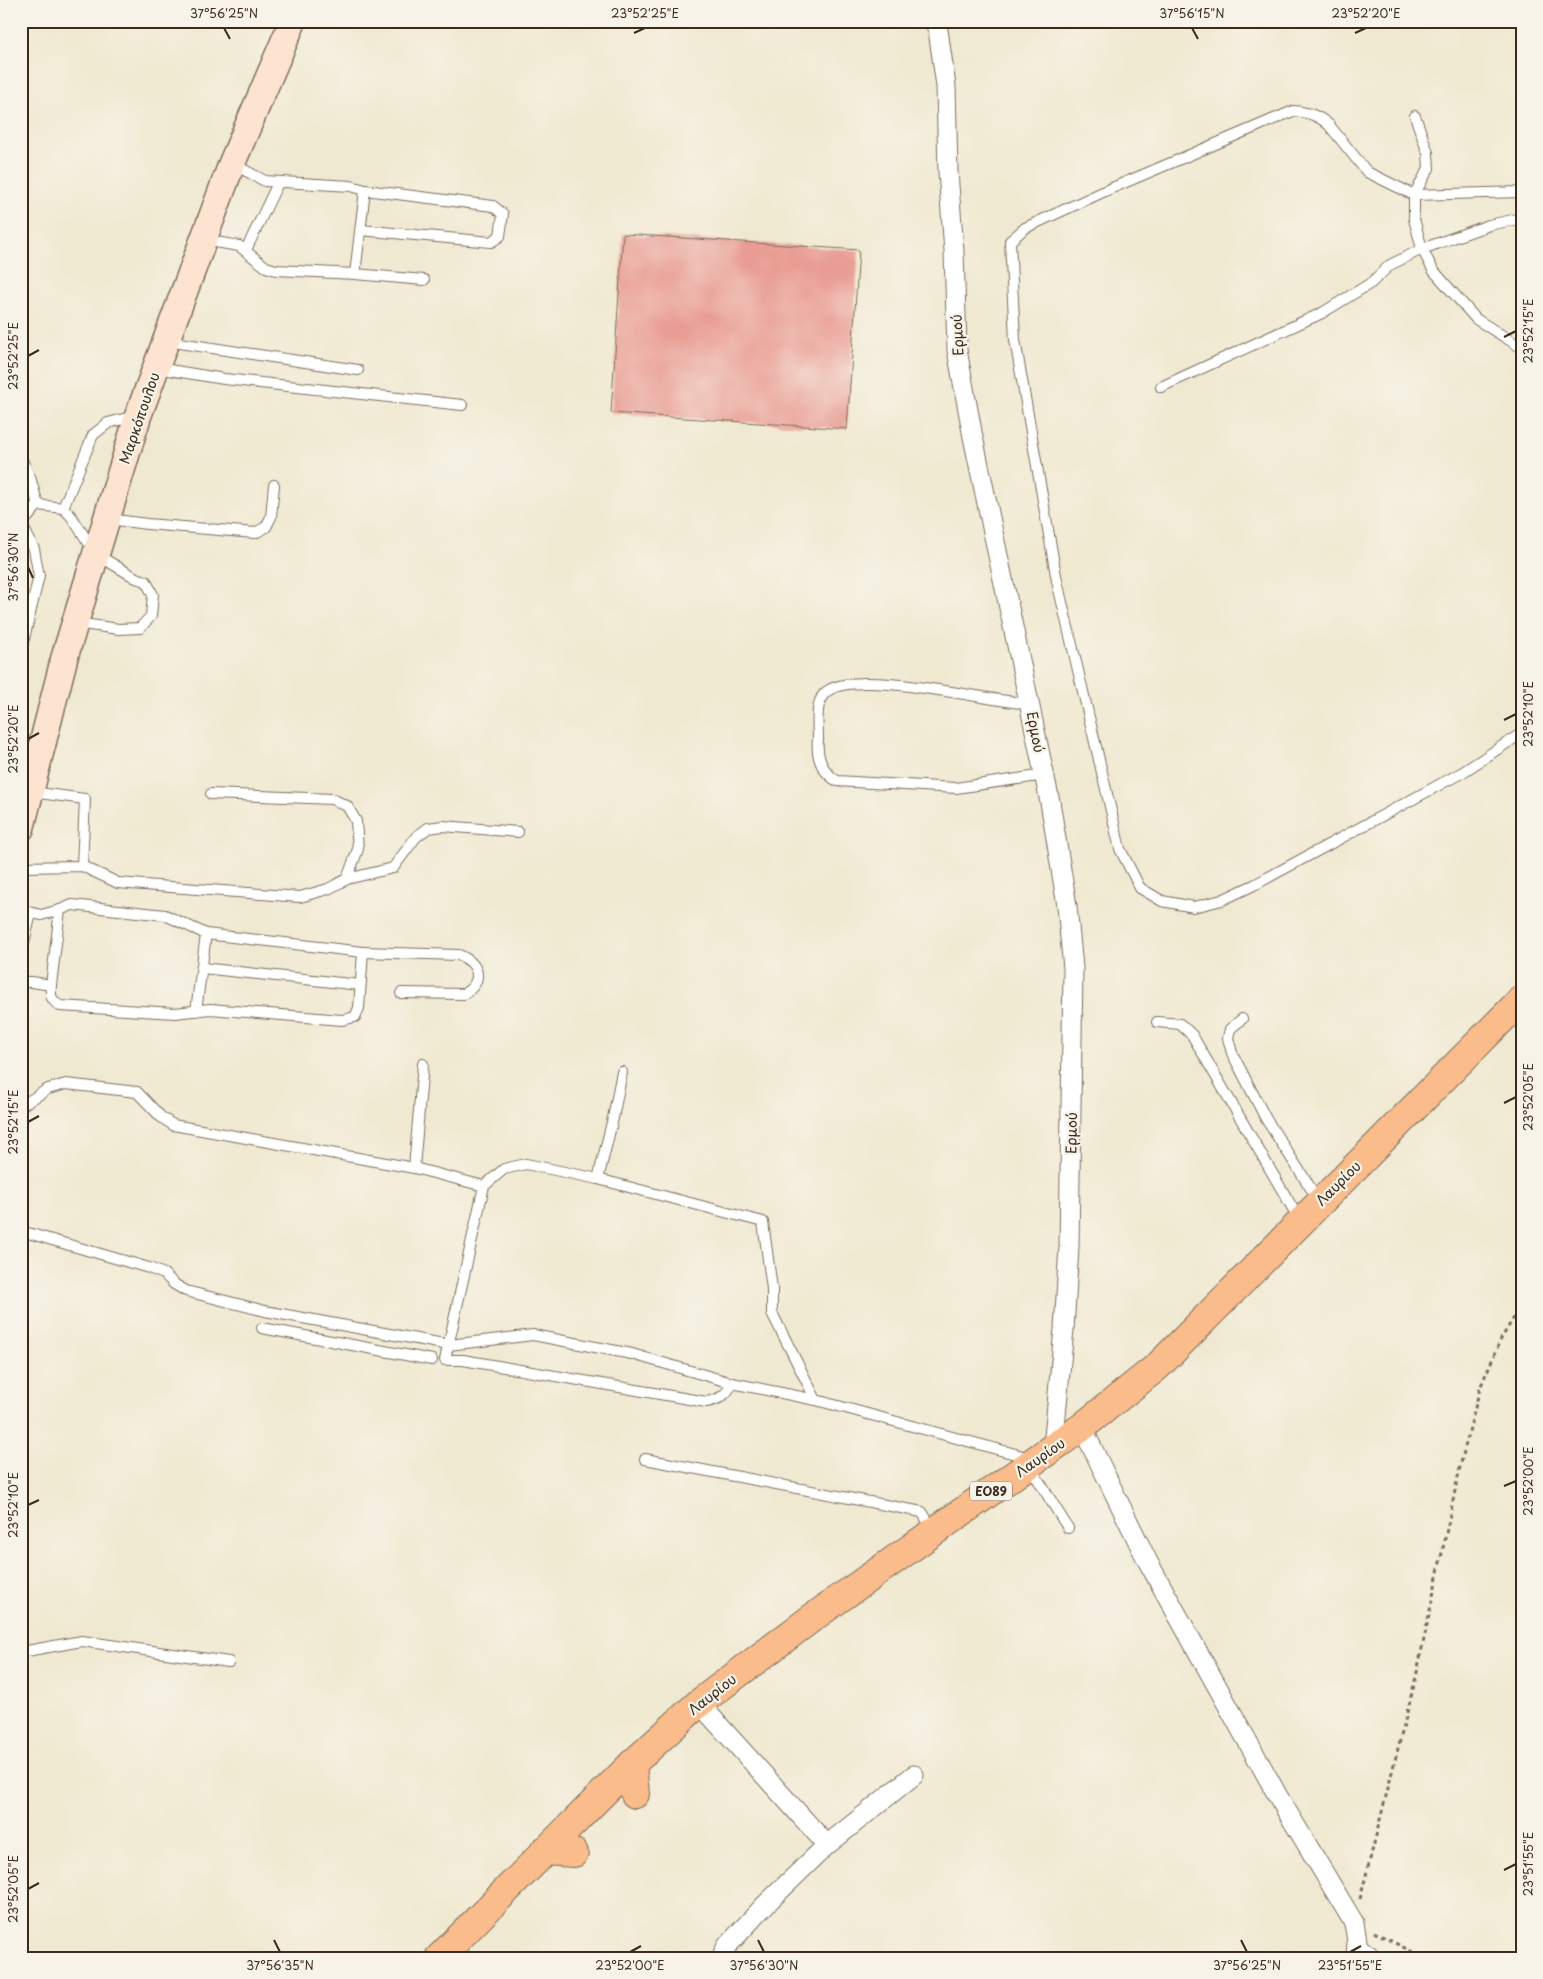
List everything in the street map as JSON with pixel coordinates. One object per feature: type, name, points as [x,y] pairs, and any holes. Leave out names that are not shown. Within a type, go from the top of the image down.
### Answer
[{"type":"main road","name":"Μαρκόπουλου","points":[[21,828],[75,623],[138,416],[232,163],[293,21]]},
{"type":"main road","name":"Λαυρίου","points":[[439,1958],[632,1764],[699,1703],[812,1618],[1082,1427],[1158,1366],[1522,1000]]},
{"type":"main road","points":[[632,1764],[635,1794]]},
{"type":"main road","points":[[544,1851],[574,1853]]},
{"type":"street","name":"Ερμού","points":[[934,21],[938,30],[946,86],[948,172],[954,250],[957,350],[988,510],[1045,775],[1067,906],[1073,968],[1068,1247],[1064,1329],[1039,1458]]},
{"type":"street","points":[[1082,1427],[1147,1560],[1356,1941]]},
{"type":"street","points":[[699,1703],[827,1845]]},
{"type":"street","points":[[721,1958],[727,1946],[765,1905],[827,1845],[914,1775]]},
{"type":"lane","points":[[1522,192],[1414,195],[1368,172],[1322,118],[1307,112],[1293,111],[1123,183],[1025,228],[1010,241],[1015,340],[1057,581],[1120,849],[1140,888],[1162,901],[1194,907],[1222,900],[1248,888],[1463,772],[1522,733]]},
{"type":"lane","points":[[1415,116],[1428,153],[1429,168],[1414,195],[1414,219],[1422,249],[1433,270],[1476,319],[1522,348]]},
{"type":"lane","points":[[232,163],[265,181],[351,186],[365,190],[493,206],[503,214],[500,236],[491,242],[361,230]]},
{"type":"lane","points":[[246,250],[278,183]]},
{"type":"lane","points":[[355,274],[365,190]]},
{"type":"lane","points":[[1161,387],[1322,314],[1371,283],[1390,265],[1422,249],[1489,224],[1522,218]]},
{"type":"lane","points":[[203,240],[239,246],[266,267],[276,270],[424,280]]},
{"type":"lane","points":[[165,341],[358,370]]},
{"type":"lane","points":[[156,368],[224,379],[462,405]]},
{"type":"lane","points":[[63,508],[93,435],[108,423],[138,416]]},
{"type":"lane","points":[[21,458],[30,477],[38,504]]},
{"type":"lane","points":[[107,518],[147,524],[255,533],[266,527],[271,517],[274,485]]},
{"type":"lane","points":[[38,504],[63,508],[71,516],[96,554],[136,578],[146,581],[153,595],[151,616],[140,628],[119,629],[75,623]]},
{"type":"lane","points":[[21,652],[39,576],[34,549],[22,525],[38,504]]},
{"type":"lane","points":[[1031,704],[905,684],[849,684],[837,686],[825,692],[820,700],[817,753],[828,775],[837,781],[956,788],[1045,775]]},
{"type":"lane","points":[[30,792],[85,799],[82,866]]},
{"type":"lane","points":[[211,794],[332,799],[348,806],[356,821],[358,849],[347,879]]},
{"type":"lane","points":[[21,867],[82,866],[118,884],[300,897],[328,888],[347,879],[393,868],[416,838],[428,828],[443,826],[518,832]]},
{"type":"lane","points":[[21,954],[26,911],[41,915],[72,905],[164,915],[206,934],[363,952],[459,955],[470,960],[475,965],[478,976],[472,989],[464,994],[400,993]]},
{"type":"lane","points":[[60,910],[50,996],[60,1006],[175,1013],[210,1009],[342,1020],[355,1017],[359,1008],[363,952]]},
{"type":"lane","points":[[196,1011],[206,934]]},
{"type":"lane","points":[[202,968],[360,985]]},
{"type":"lane","points":[[21,982],[51,985]]},
{"type":"lane","points":[[1242,1019],[1230,1029],[1228,1038],[1232,1054],[1266,1119],[1319,1202]]},
{"type":"lane","points":[[1157,1022],[1180,1024],[1192,1035],[1300,1222]]},
{"type":"lane","points":[[414,1168],[423,1064]]},
{"type":"lane","points":[[598,1179],[622,1072]]},
{"type":"lane","points":[[21,1106],[48,1089],[66,1084],[137,1092],[161,1117],[173,1125],[414,1168],[484,1186]]},
{"type":"lane","points":[[732,1383],[724,1396],[715,1401],[706,1402],[463,1360],[444,1360],[484,1186],[504,1169],[526,1164],[598,1179],[763,1222],[772,1290],[772,1313],[816,1400]]},
{"type":"lane","points":[[21,1232],[149,1268],[164,1274],[174,1284],[186,1291],[265,1311],[448,1345],[533,1335],[632,1354],[732,1383],[816,1400],[1039,1458],[1068,1528]]},
{"type":"lane","points":[[330,1342],[333,1323]]},
{"type":"lane","points":[[262,1328],[432,1360]]},
{"type":"lane","points":[[645,1458],[922,1512],[935,1532]]},
{"type":"lane","points":[[21,1652],[82,1641],[229,1662]]},
{"type":"lane","points":[[1356,1941],[1372,1952],[1376,1958]]},
{"type":"path","points":[[1424,1958],[1356,1941],[1416,1677],[1460,1467],[1480,1388],[1501,1339],[1522,1304]]},
{"type":"building","points":[[623,234],[859,250],[847,429],[611,413]]}]
